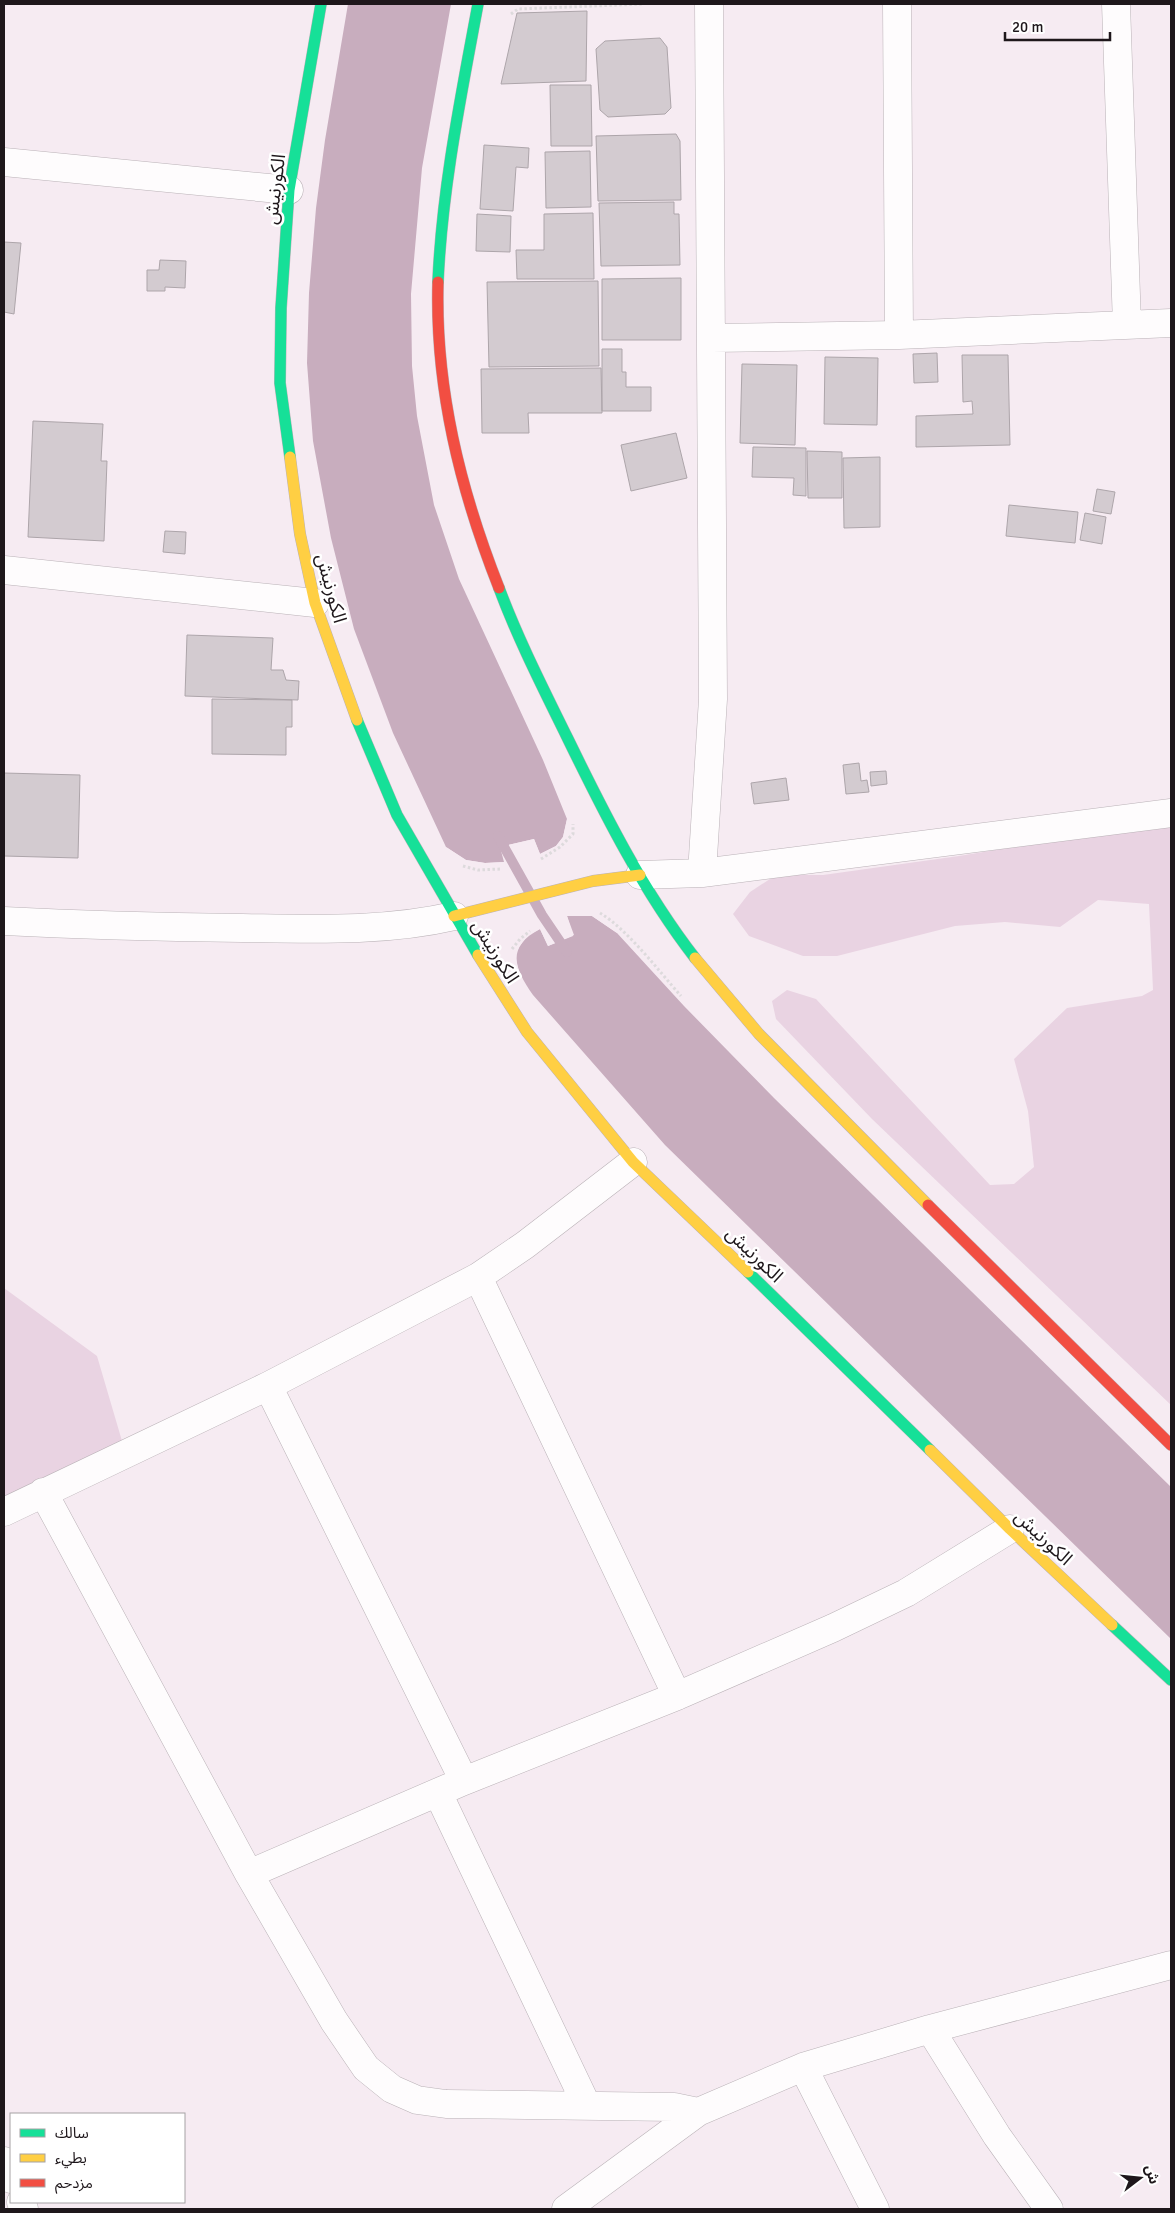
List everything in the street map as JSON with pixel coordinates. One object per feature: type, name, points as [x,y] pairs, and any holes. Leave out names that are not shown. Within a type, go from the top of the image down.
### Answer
[{"type":"main road","name":"الكورنيش","points":[[321,4],[289,190],[281,308],[280,383],[300,534],[315,603],[364,738],[397,815],[492,980],[527,1032],[633,1162],[839,1359],[1010,1529],[1171,1680]]},
{"type":"main road","points":[[478,4],[454,130],[439,251],[437,302],[439,347],[452,439],[482,546],[520,640],[590,784],[640,875],[665,915],[720,990],[776,1052],[981,1259],[1171,1445]]},
{"type":"main road","points":[[454,916],[593,881],[640,875]]},
{"type":"street","points":[[702,873],[713,699],[709,4]]},
{"type":"street","points":[[897,4],[899,335]]},
{"type":"street","points":[[1116,4],[1127,325]]},
{"type":"street","points":[[4,162],[289,190]]},
{"type":"street","points":[[712,338],[899,335],[1171,323]]},
{"type":"street","points":[[4,570],[315,603]]},
{"type":"street","points":[[640,875],[702,873],[1171,813]]},
{"type":"street","points":[[4,922],[115,926],[315,929],[393,926],[454,916]]},
{"type":"street","points":[[4,1512],[268,1386],[478,1277],[525,1245],[633,1162]]},
{"type":"street","points":[[478,1277],[677,1696]]},
{"type":"street","points":[[268,1386],[464,1781]]},
{"type":"street","points":[[43,1492],[249,1874],[334,2021],[366,2068],[392,2088],[417,2100],[446,2104],[674,2107],[698,2112]]},
{"type":"street","points":[[249,1874],[464,1781],[677,1696],[833,1628],[906,1593],[1010,1529]]},
{"type":"street","points":[[438,1792],[587,2106]]},
{"type":"street","points":[[566,2209],[599,2200],[698,2112],[803,2067],[930,2028],[1171,1965]]},
{"type":"street","points":[[930,2028],[997,2136],[1049,2209]]},
{"type":"street","points":[[803,2067],[875,2209]]},
{"type":"street","points":[[4,2162],[10,2177]]},
{"type":"path","points":[[509,16],[518,9],[643,4]]},
{"type":"path","points":[[537,860],[560,847],[573,834]]},
{"type":"path","points":[[454,862],[478,870],[504,869]]},
{"type":"shaded area","points":[[348,4],[451,4],[422,168],[411,294],[412,366],[417,416],[434,505],[459,579],[543,760],[567,819],[563,837],[556,846],[540,854],[534,839],[500,847],[505,862],[485,863],[466,860],[446,847],[393,733],[354,629],[331,538],[313,441],[307,363],[309,293],[316,208],[325,140]]},
{"type":"shaded area","points":[[1171,821],[1171,1405],[872,1119],[776,1019],[772,1001],[787,990],[816,999],[990,1185],[1014,1184],[1034,1167],[1028,1111],[1014,1059],[1067,1008],[1142,996],[1153,990],[1149,904],[1098,900],[1060,927],[1005,922],[955,926],[837,956],[803,956],[749,936],[733,914],[750,892],[776,875],[823,875],[959,856]]},
{"type":"shaded area","points":[[567,916],[592,916],[617,933],[684,1006],[774,1098],[1171,1487],[1171,1639],[665,1145],[533,995],[521,976],[517,959],[518,951],[522,943],[529,936],[540,929],[548,946],[573,936]]},
{"type":"shaded area","points":[[4,1288],[97,1356],[122,1441],[4,1501]]},
{"type":"pier","points":[[567,819],[569,823],[565,838],[558,848],[540,856],[533,842],[503,848],[507,862],[505,865],[485,866],[465,862],[449,852],[446,847],[466,860],[485,863],[504,862],[500,847],[534,839],[540,854],[556,846],[563,837]]},
{"type":"pier","points":[[566,914],[593,914],[615,928],[617,933],[592,916],[567,916],[574,935],[548,946],[540,929],[528,935],[515,956],[520,976],[513,957],[517,945],[526,933],[540,926],[549,942],[570,934],[565,917]]},
{"type":"building","points":[[587,11],[586,81],[501,84],[517,13]]},
{"type":"building","points":[[660,38],[667,47],[671,108],[665,114],[608,117],[600,110],[596,49],[605,41]]},
{"type":"building","points":[[550,85],[591,85],[592,146],[551,146]]},
{"type":"building","points":[[676,134],[680,141],[681,200],[598,201],[596,136]]},
{"type":"building","points":[[484,145],[529,148],[528,168],[516,167],[513,211],[480,209]]},
{"type":"building","points":[[590,151],[591,207],[546,208],[545,152]]},
{"type":"building","points":[[674,202],[674,214],[679,214],[680,265],[601,266],[599,203]]},
{"type":"building","points":[[593,213],[594,279],[517,279],[516,250],[544,250],[544,214]]},
{"type":"building","points":[[477,214],[511,216],[510,252],[476,251]]},
{"type":"building","points":[[4,242],[21,243],[14,314],[4,312]]},
{"type":"building","points":[[160,260],[186,261],[185,288],[165,287],[165,291],[147,291],[147,270],[159,270]]},
{"type":"building","points":[[681,278],[681,340],[602,340],[602,279]]},
{"type":"building","points":[[598,281],[599,366],[489,367],[487,282]]},
{"type":"building","points":[[602,349],[622,349],[622,372],[626,372],[626,387],[651,387],[651,411],[602,411]]},
{"type":"building","points":[[937,353],[938,382],[914,383],[913,354]]},
{"type":"building","points":[[962,355],[1008,355],[1010,445],[916,447],[916,416],[973,414],[972,401],[963,402]]},
{"type":"building","points":[[825,357],[878,358],[877,425],[824,424]]},
{"type":"building","points":[[742,364],[797,365],[795,445],[740,443]]},
{"type":"building","points":[[601,368],[602,413],[528,413],[529,433],[482,433],[481,369]]},
{"type":"building","points":[[33,421],[103,424],[101,461],[107,461],[104,541],[28,537]]},
{"type":"building","points":[[676,433],[687,478],[631,491],[621,445]]},
{"type":"building","points":[[753,447],[806,448],[806,496],[793,495],[794,478],[752,477]]},
{"type":"building","points":[[807,451],[842,452],[842,498],[808,498]]},
{"type":"building","points":[[880,457],[880,527],[844,528],[843,458]]},
{"type":"building","points":[[1097,489],[1115,492],[1111,514],[1093,511]]},
{"type":"building","points":[[1009,505],[1078,512],[1075,543],[1006,536]]},
{"type":"building","points":[[1085,513],[1106,517],[1102,544],[1080,540]]},
{"type":"building","points":[[165,531],[186,532],[185,554],[163,552]]},
{"type":"building","points":[[187,635],[273,638],[271,670],[283,670],[286,680],[299,681],[298,700],[185,696]]},
{"type":"building","points":[[212,699],[292,700],[292,727],[286,727],[286,755],[212,754]]},
{"type":"building","points":[[859,763],[861,781],[867,780],[869,792],[846,794],[843,765]]},
{"type":"building","points":[[886,771],[887,784],[871,786],[870,772]]},
{"type":"building","points":[[4,773],[80,775],[78,858],[4,856]]},
{"type":"building","points":[[786,778],[789,800],[754,804],[751,783]]},
{"type":"waterway","points":[[498,836],[542,915],[567,952]]},
{"type":"traffic: fast","points":[[290,457],[280,383],[281,308],[289,190],[321,4]]},
{"type":"traffic: fast","points":[[438,282],[448,177],[478,4]]},
{"type":"traffic: fast","points":[[499,588],[531,663],[610,823],[641,879],[695,958]]},
{"type":"traffic: fast","points":[[357,720],[397,815],[478,955]]},
{"type":"traffic: fast","points":[[748,1272],[930,1450]]},
{"type":"traffic: fast","points":[[1112,1625],[1171,1680]]},
{"type":"traffic: slow","points":[[290,457],[300,534],[315,603],[357,720]]},
{"type":"traffic: slow","points":[[454,916],[593,881],[640,875]]},
{"type":"traffic: slow","points":[[478,955],[527,1032],[633,1162],[748,1272]]},
{"type":"traffic: slow","points":[[695,958],[759,1034],[928,1205]]},
{"type":"traffic: slow","points":[[930,1450],[1112,1625]]},
{"type":"traffic: jam","points":[[438,282],[438,322],[441,361],[453,438],[473,513],[499,588]]},
{"type":"traffic: jam","points":[[928,1205],[1171,1445]]}]
